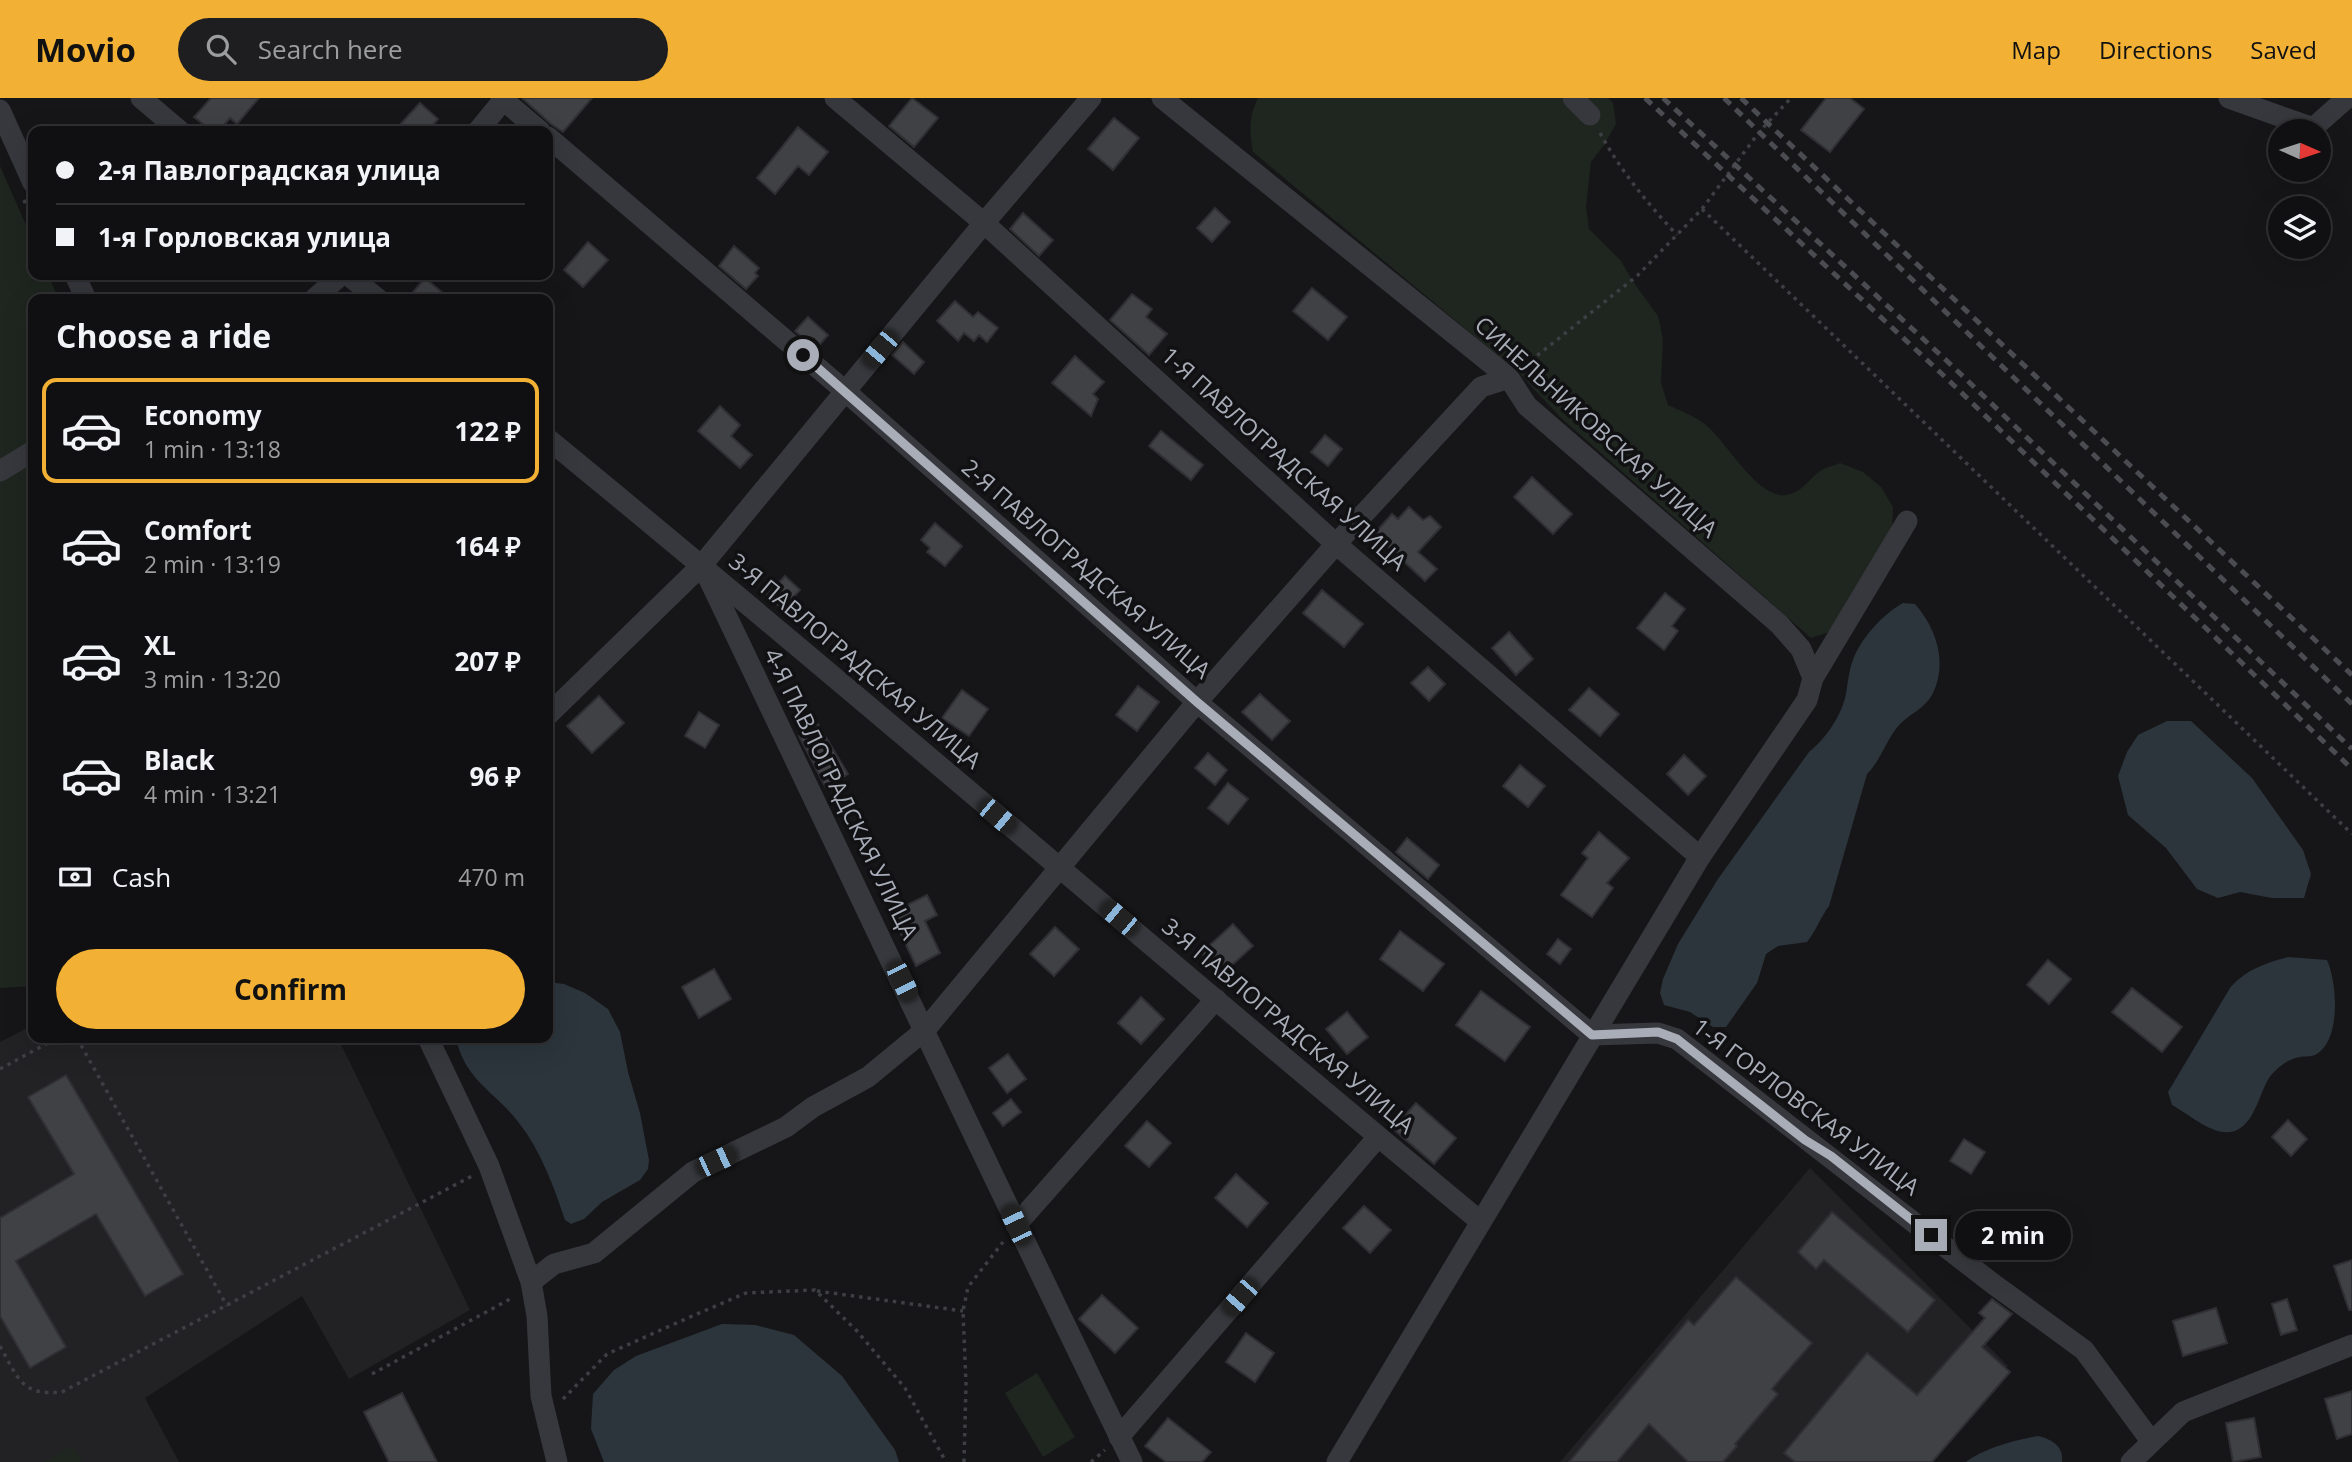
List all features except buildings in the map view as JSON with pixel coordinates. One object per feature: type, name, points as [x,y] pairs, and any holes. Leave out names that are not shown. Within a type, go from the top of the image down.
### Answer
[{"type":"street","points":[[141,98],[174,126]]},
{"type":"street","name":"1-Я ПАВЛОГРАДСКАЯ УЛИЦА","points":[[835,98],[984,223],[1336,544],[1700,857]]},
{"type":"street","points":[[553,710],[702,565],[984,223],[1091,98]]},
{"type":"street","name":"СИНЕЛЬНИКОВСКАЯ УЛИЦА","points":[[1162,98],[1509,378],[1527,406],[1779,624],[1801,649],[1813,678]]},
{"type":"street","points":[[1573,98],[1590,115]]},
{"type":"street","points":[[2228,98],[2313,128],[2347,98]]},
{"type":"street","points":[[482,126],[503,99],[534,126]]},
{"type":"street","points":[[0,110],[28,172]]},
{"type":"street","name":"2-Я ПАВЛОГРАДСКАЯ УЛИЦА","points":[[553,142],[845,391],[1197,702],[1592,1035]]},
{"type":"street","points":[[320,294],[335,280]]},
{"type":"street","points":[[354,280],[372,294]]},
{"type":"street","points":[[531,1282],[554,1264],[594,1253],[693,1172],[786,1127],[813,1107],[867,1077],[925,1030],[1197,702],[1336,544],[1481,387],[1509,378]]},
{"type":"street","name":"3-Я ПАВЛОГРАДСКАЯ УЛИЦА","points":[[553,443],[702,565],[1060,870],[1481,1222]]},
{"type":"street","points":[[0,471],[28,454]]},
{"type":"street","points":[[1337,1462],[1700,857],[1807,700],[1813,678],[1907,521]]},
{"type":"street","name":"4-Я ПАВЛОГРАДСКАЯ УЛИЦА","points":[[702,565],[1016,1225],[1132,1462]]},
{"type":"street","points":[[1016,1225],[1216,999]]},
{"type":"street","name":"1-Я ГОРЛОВСКАЯ УЛИЦА","points":[[1592,1035],[1658,1032],[1677,1039],[1992,1283],[2084,1349],[2151,1441]]},
{"type":"street","points":[[430,1043],[489,1166],[531,1282],[537,1316],[541,1396],[557,1462]]},
{"type":"street","points":[[1119,1437],[1378,1137]]},
{"type":"street","points":[[2131,1462],[2183,1412],[2352,1345]]},
{"type":"path","points":[[1509,378],[1637,276],[1702,209],[1760,131],[1791,98]]},
{"type":"path","points":[[1590,115],[1617,164],[1652,209],[1677,235]]},
{"type":"path","points":[[1702,209],[2352,834]]},
{"type":"path","points":[[0,1069],[48,1043]]},
{"type":"path","points":[[80,1043],[227,1306]]},
{"type":"path","points":[[0,1346],[21,1382],[41,1394],[62,1392],[489,1166]]},
{"type":"path","points":[[964,1462],[967,1384],[963,1311],[968,1287],[1016,1225]]},
{"type":"path","points":[[559,1403],[607,1354],[746,1293],[815,1290],[963,1311]]},
{"type":"path","points":[[815,1290],[857,1331],[905,1388],[946,1462]]},
{"type":"path","points":[[372,1374],[512,1298]]},
{"type":"shaded area","points":[[1258,98],[1608,98],[1613,103],[1616,124],[1591,162],[1586,207],[1589,229],[1621,261],[1658,316],[1663,339],[1661,383],[1668,405],[1706,425],[1756,481],[1779,495],[1795,492],[1820,471],[1840,463],[1863,472],[1881,487],[1893,507],[1892,529],[1832,631],[1811,638],[1560,417],[1521,375],[1253,152],[1251,124]]},
{"type":"shaded area","points":[[0,166],[28,230],[28,280],[50,280],[57,294],[28,294],[28,986],[0,988]]},
{"type":"shaded area","points":[[1903,603],[1915,604],[1929,624],[1938,647],[1937,683],[1925,704],[1895,730],[1867,774],[1829,906],[1813,933],[1807,942],[1778,946],[1766,954],[1757,983],[1726,1027],[1713,1027],[1690,1012],[1664,1005],[1660,993],[1663,979],[1678,944],[1718,879],[1809,752],[1836,720],[1843,706],[1851,665],[1861,643],[1880,620]]},
{"type":"shaded area","points":[[2167,721],[2191,721],[2252,778],[2303,850],[2311,874],[2304,898],[2272,898],[2240,892],[2218,898],[2197,889],[2166,848],[2128,815],[2118,776],[2127,752],[2138,735]]},
{"type":"shaded area","points":[[2288,957],[2327,960],[2333,982],[2335,1010],[2330,1037],[2324,1048],[2313,1056],[2291,1060],[2275,1071],[2265,1085],[2252,1115],[2235,1131],[2210,1128],[2172,1105],[2168,1092],[2230,988],[2249,972]]},
{"type":"shaded area","points":[[553,983],[585,993],[608,1009],[620,1032],[640,1113],[649,1160],[648,1169],[640,1180],[602,1202],[584,1219],[571,1224],[565,1220],[546,1170],[527,1134],[510,1112],[474,1076],[460,1053],[457,1043],[553,1043]]},
{"type":"shaded area","points":[[28,1028],[28,1043],[340,1043],[470,1310],[349,1379],[302,1296],[145,1398],[179,1462],[0,1462],[0,1042]]},
{"type":"shaded area","points":[[1810,1168],[2008,1366],[1921,1462],[1560,1462]]},
{"type":"shaded area","points":[[722,1324],[755,1325],[794,1335],[842,1376],[895,1450],[899,1462],[604,1462],[591,1429],[593,1394],[614,1370],[636,1356]]},
{"type":"shaded area","points":[[1037,1373],[1075,1437],[1043,1457],[1005,1393]]},
{"type":"shaded area","points":[[2038,1436],[2056,1444],[2061,1452],[2062,1462],[1966,1462],[2010,1442]]},
{"type":"shaded area","points":[[73,1445],[82,1462],[44,1462]]},
{"type":"railway","points":[[1645,98],[1942,374],[2352,769]]},
{"type":"railway","points":[[1663,98],[1947,361],[2352,749]]},
{"type":"railway","points":[[1724,98],[2352,704]]},
{"type":"railway","points":[[1741,98],[2352,675]]},
{"type":"route","points":[[803,355],[1197,702],[1592,1035],[1658,1032],[1677,1039],[1931,1235]]}]
